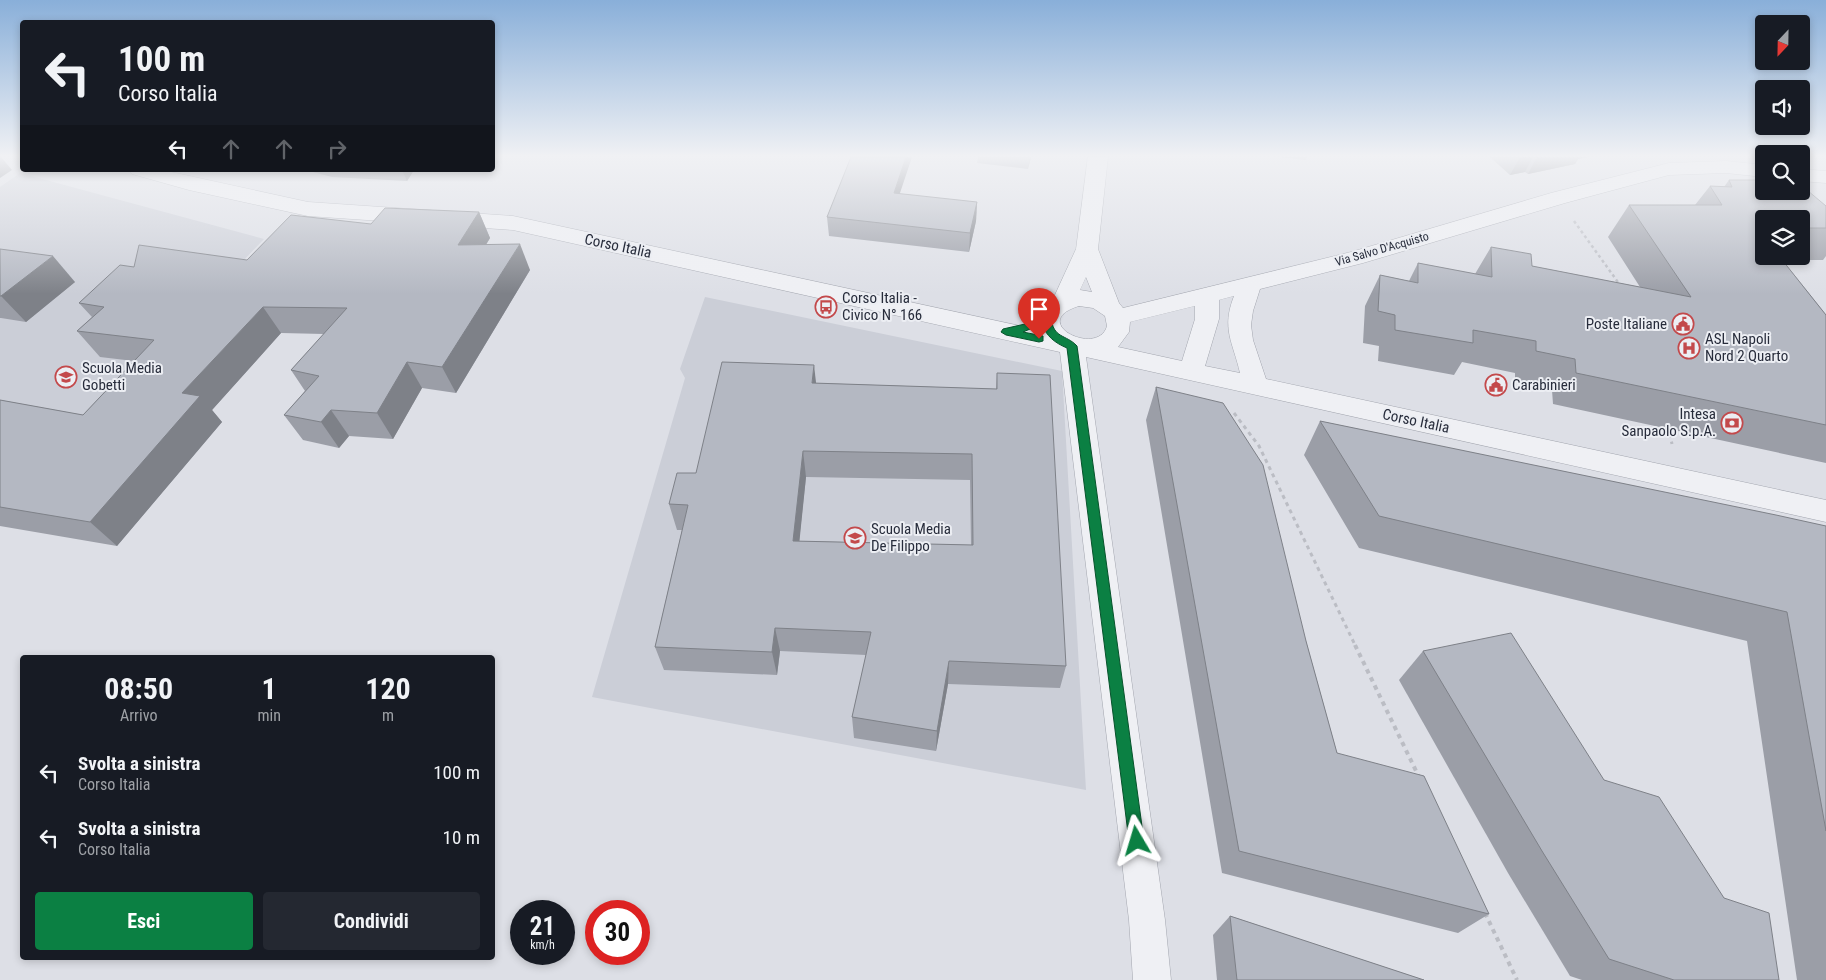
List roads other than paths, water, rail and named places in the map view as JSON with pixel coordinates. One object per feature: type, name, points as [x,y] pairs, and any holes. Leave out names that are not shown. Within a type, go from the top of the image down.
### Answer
[{"type":"street","name":"Corso Italia","points":[[278,203],[308,209],[513,223],[1826,510]]},
{"type":"street","points":[[1064,300],[1087,249],[1093,203]]},
{"type":"street","name":"Via Salvo D'Acquisto","points":[[1113,312],[1207,295],[1355,258],[1542,203]]},
{"type":"street","points":[[1087,249],[1120,326],[1117,334],[1110,342],[1086,348],[1072,346],[1060,341],[1047,326],[1046,317],[1052,307],[1064,300],[1079,298],[1095,300],[1113,312]]},
{"type":"street","points":[[1250,284],[1242,300],[1240,339],[1254,372],[1253,384]]},
{"type":"street","points":[[1190,372],[1208,319],[1207,295]]},
{"type":"street","name":"Corso Italia","points":[[1006,332],[1028,327],[1046,317]]},
{"type":"street","points":[[1072,346],[1147,920],[1152,980]]},
{"type":"place","name":"Corso Italia - Civico N° 166","points":[[826,307]]},
{"type":"place","name":"Poste Italiane","points":[[1683,324]]},
{"type":"place","name":"ASL Napoli Nord 2 Quarto","points":[[1689,348]]},
{"type":"place","name":"Scuola Media Gobetti","points":[[66,377]]},
{"type":"place","name":"Carabinieri","points":[[1496,385]]},
{"type":"place","name":"Intesa Sanpaolo S.p.A.","points":[[1732,423]]},
{"type":"place","name":"Scuola Media De Filippo","points":[[855,538]]}]
